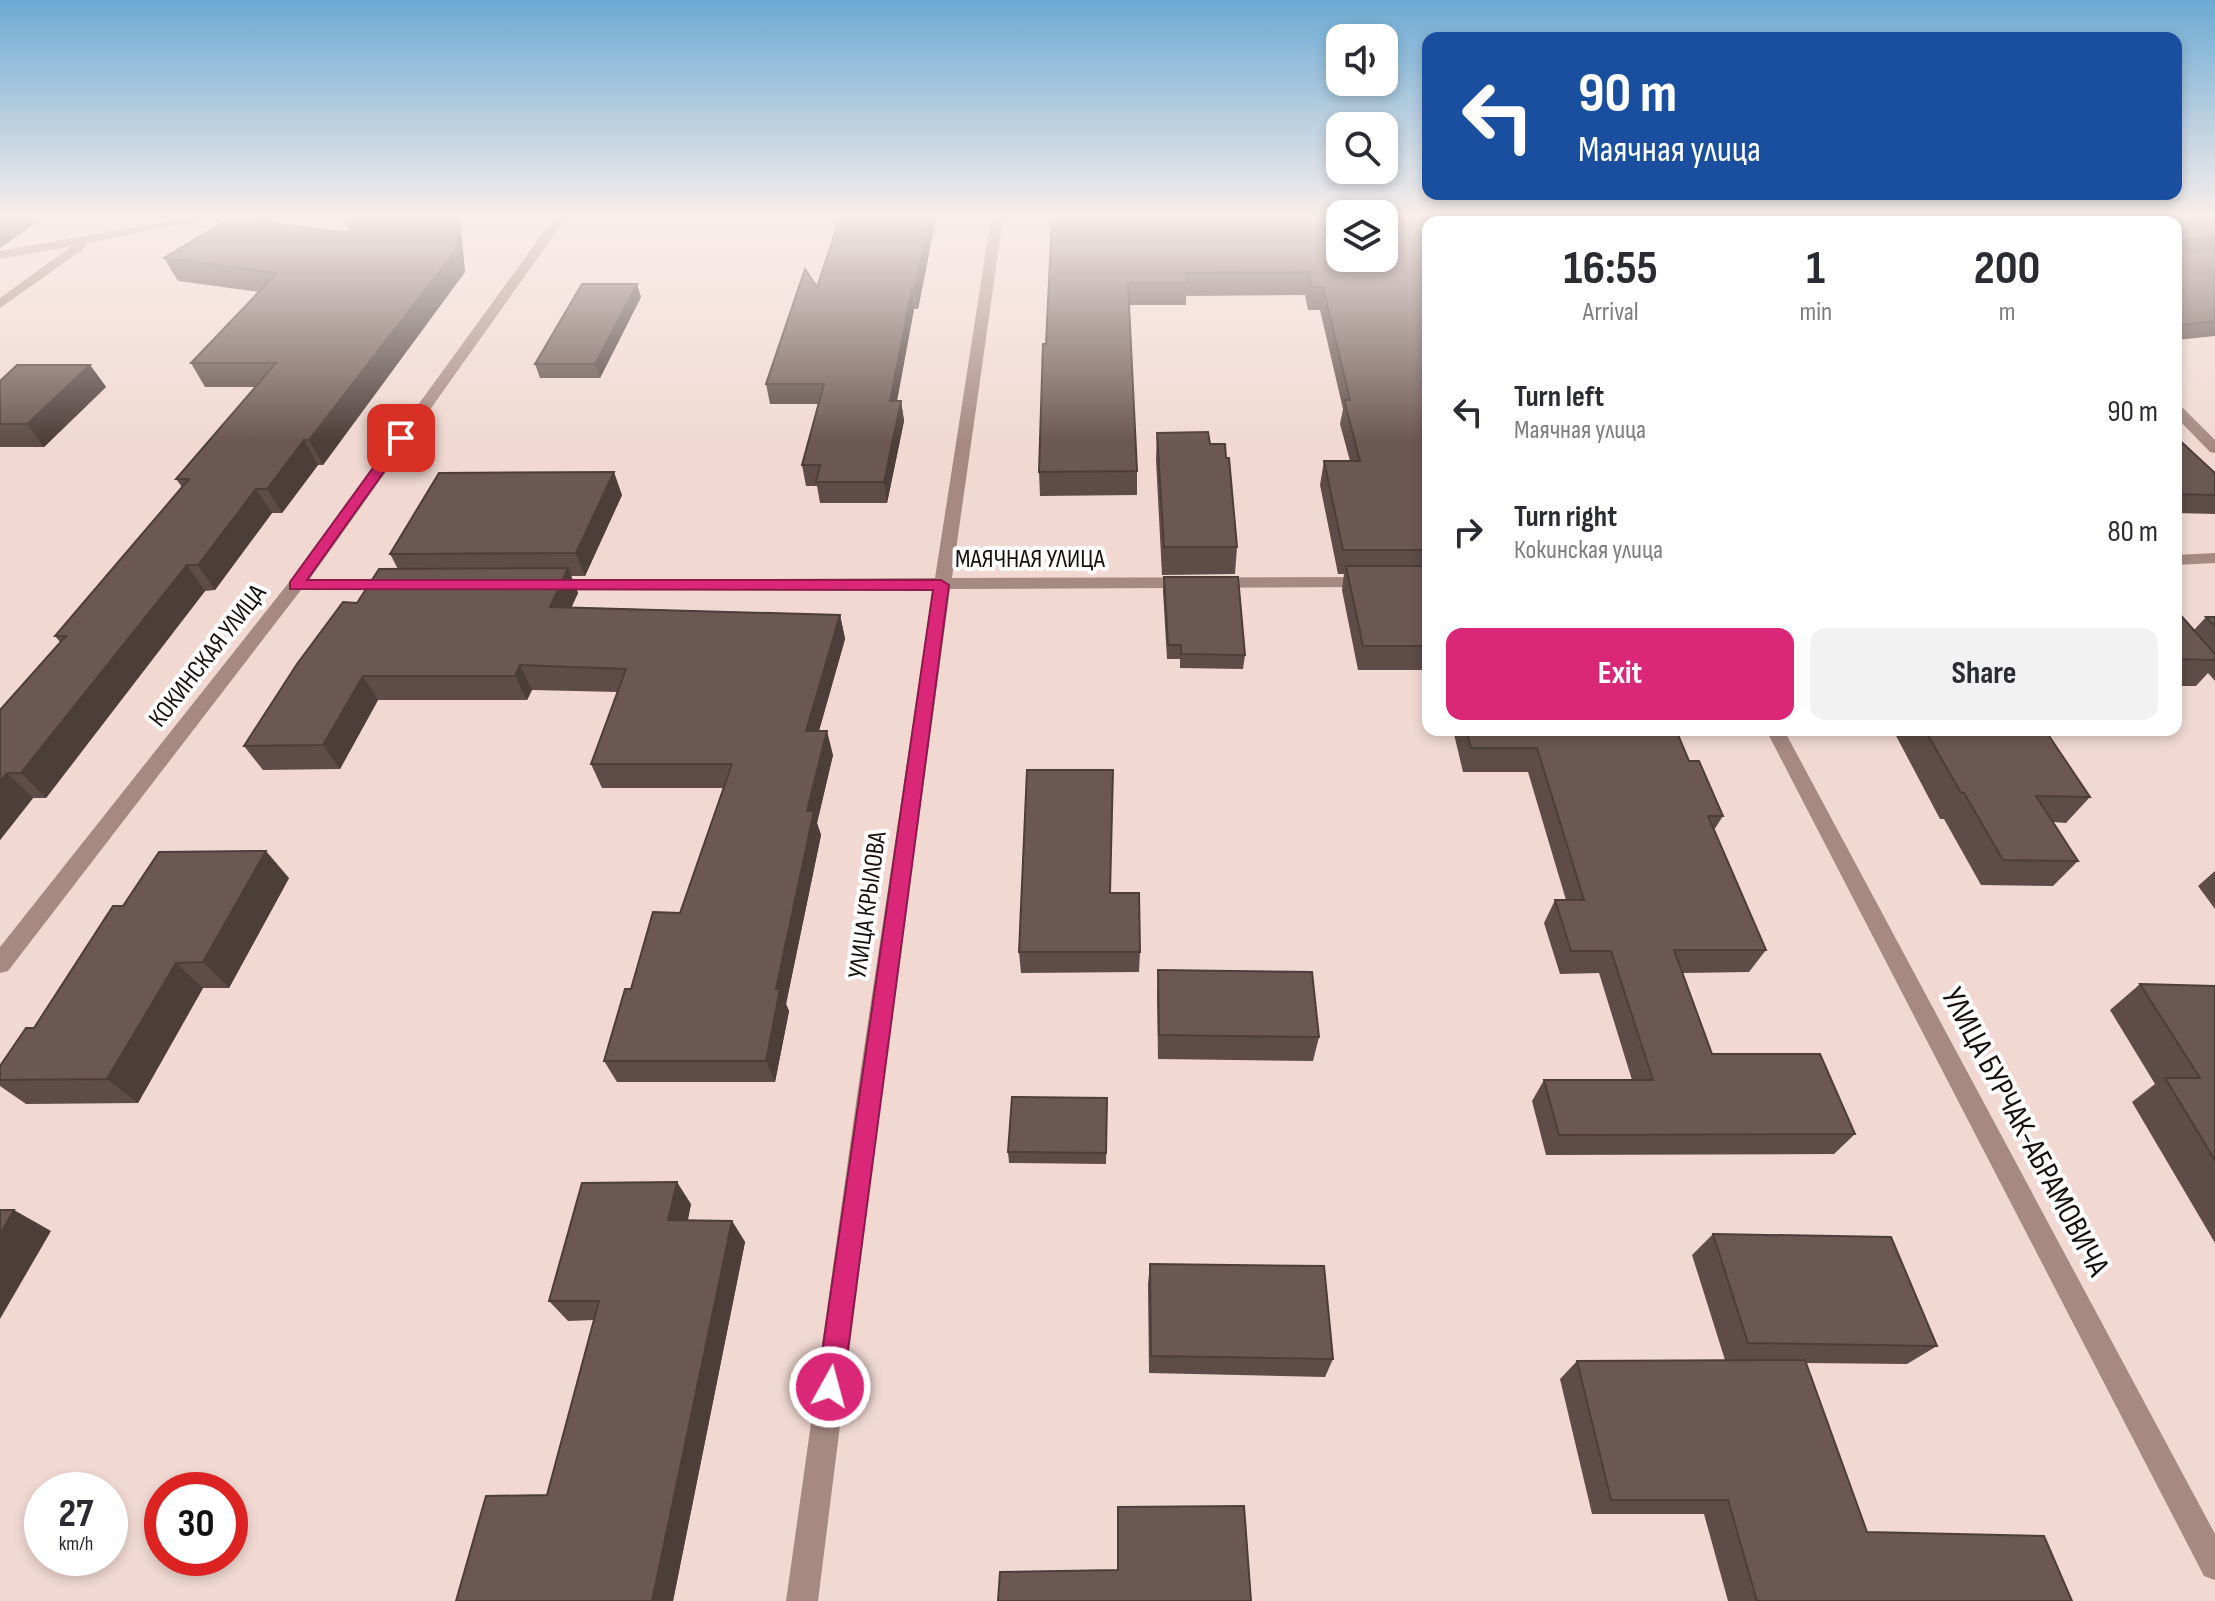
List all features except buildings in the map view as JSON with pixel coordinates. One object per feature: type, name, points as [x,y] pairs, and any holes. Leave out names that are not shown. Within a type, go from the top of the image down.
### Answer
[{"type":"street","name":"КОКИНСКАЯ УЛИЦА","points":[[0,964],[296,585],[506,293]]},
{"type":"street","name":"УЛИЦА КРЫЛОВА","points":[[802,1601],[841,1295],[941,585],[986,293]]},
{"type":"street","points":[[2182,415],[2215,449]]},
{"type":"street","points":[[2182,560],[2215,558]]},
{"type":"street","name":"МАЯЧНАЯ УЛИЦА","points":[[532,585],[1381,582]]},
{"type":"street","points":[[296,585],[422,585]]},
{"type":"street","name":"УЛИЦА БУРЧАК-АБРАМОВИЧА","points":[[1778,736],[2215,1565]]},
{"type":"route","points":[[401,438],[296,585],[941,585],[830,1387]]}]
